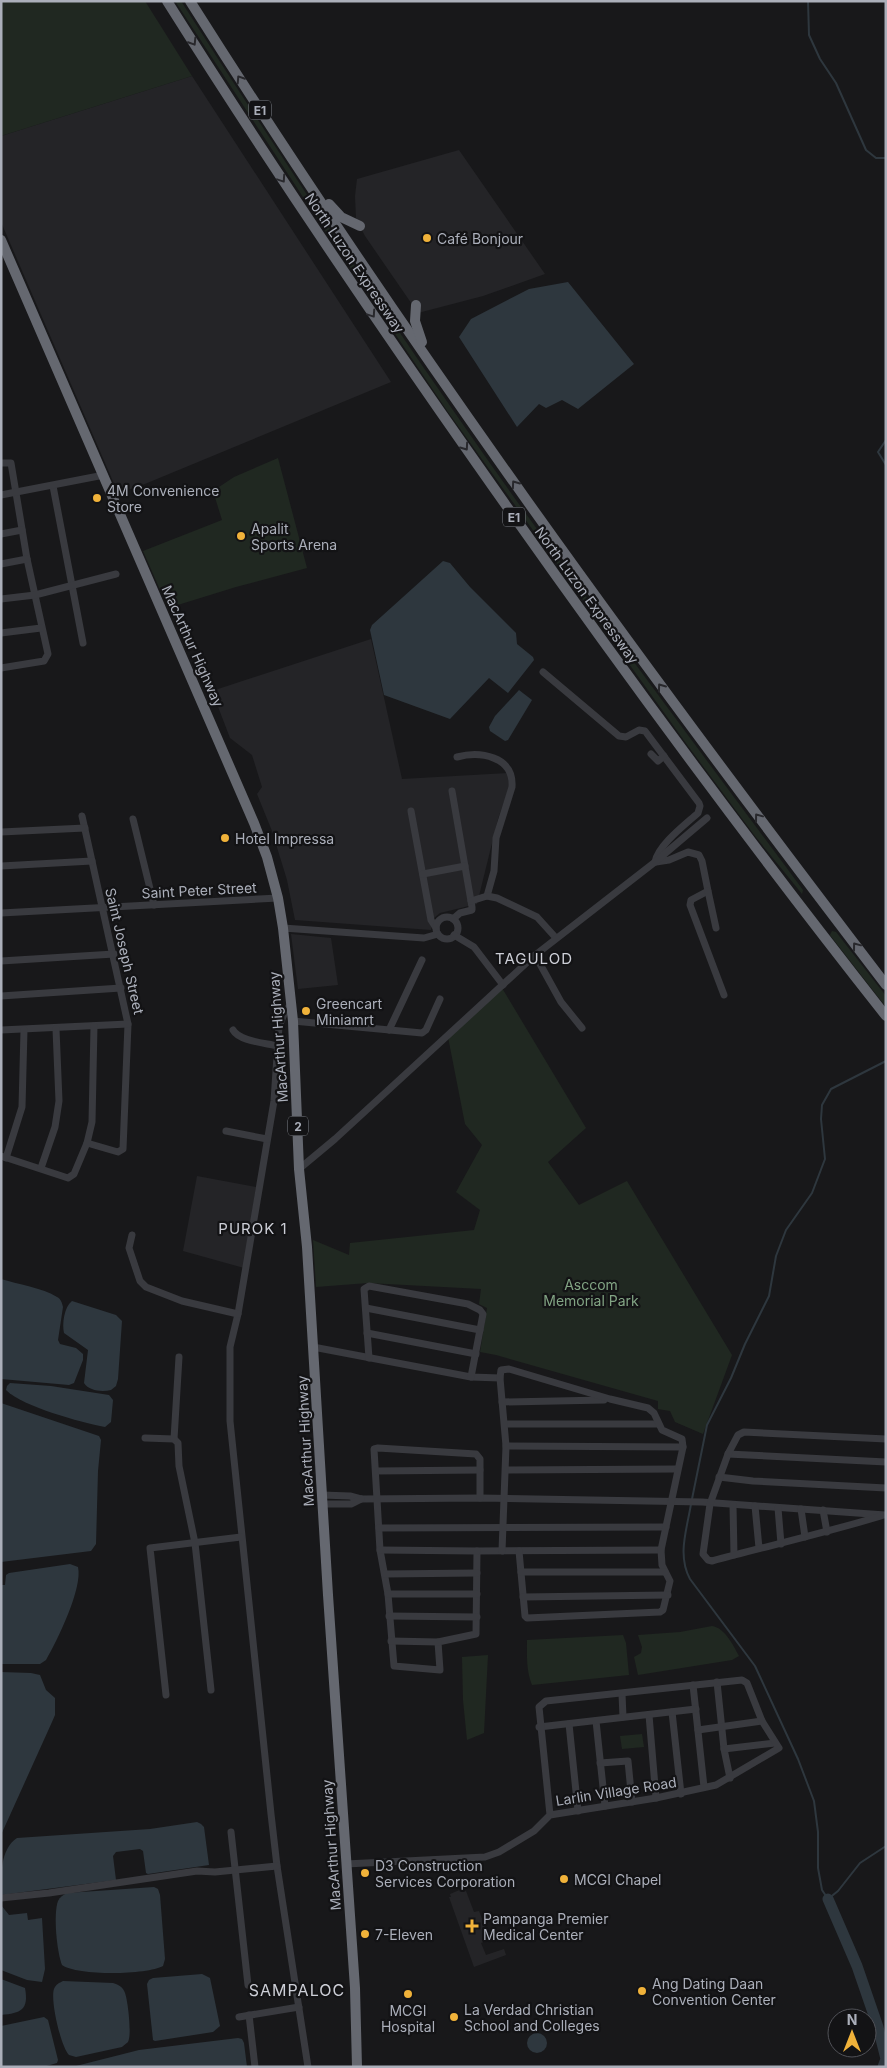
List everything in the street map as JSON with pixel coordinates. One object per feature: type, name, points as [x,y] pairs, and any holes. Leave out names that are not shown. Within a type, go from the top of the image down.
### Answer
[{"type":"highway","name":"North Luzon Expressway","points":[[167,1],[220,86],[361,298],[542,556],[697,769],[886,1016]]},
{"type":"highway","name":"North Luzon Expressway","points":[[190,1],[305,178],[448,389],[643,662],[886,985]]},
{"type":"highway","points":[[305,178],[342,217],[360,226]]},
{"type":"highway","name":"MacArthur Highway","points":[[3,247],[104,475],[254,823],[267,856],[278,898],[293,1021],[300,1169],[307,1247],[355,1988],[357,2067]]},
{"type":"highway","points":[[416,304],[415,321],[419,338],[448,389]]},
{"type":"street","points":[[1,463],[11,463],[27,559],[48,654],[46,660],[1,668]]},
{"type":"street","points":[[1,495],[104,475]]},
{"type":"street","points":[[53,486],[83,643]]},
{"type":"street","points":[[1,534],[22,530]]},
{"type":"street","points":[[1,564],[27,559]]},
{"type":"street","points":[[1,599],[35,594],[116,574]]},
{"type":"street","points":[[1,633],[42,628]]},
{"type":"street","points":[[543,672],[619,736],[626,737],[639,730],[645,731],[699,802],[700,810],[664,845],[655,862]]},
{"type":"street","points":[[651,754],[658,761],[664,756]]},
{"type":"street","points":[[456,757],[476,755],[496,758],[502,761],[512,780],[512,787],[496,838],[494,871],[487,896]]},
{"type":"street","points":[[452,791],[472,910],[460,913],[453,919]]},
{"type":"street","points":[[283,928],[424,938],[437,931],[440,919],[446,917],[453,919],[458,928],[454,935],[448,938],[437,931],[432,923],[411,811]]},
{"type":"street","name":"Saint Joseph Street","points":[[82,816],[128,1024],[126,1096],[121,1152],[87,1143]]},
{"type":"street","points":[[300,1169],[534,956],[655,862],[707,818]]},
{"type":"street","points":[[132,819],[154,905]]},
{"type":"street","points":[[1,832],[85,828]]},
{"type":"street","points":[[655,862],[669,860],[688,852],[699,855],[702,861],[716,928]]},
{"type":"street","points":[[1,866],[92,861]]},
{"type":"street","points":[[423,874],[465,866]]},
{"type":"street","points":[[708,891],[696,896],[691,900],[690,905],[724,995]]},
{"type":"street","points":[[471,901],[487,896],[497,898],[538,917],[556,938]]},
{"type":"street","name":"Saint Peter Street","points":[[1,913],[278,898]]},
{"type":"street","points":[[454,935],[474,947],[503,984]]},
{"type":"street","points":[[1,961],[114,954]]},
{"type":"street","points":[[534,956],[561,1002],[582,1028]]},
{"type":"street","points":[[389,1030],[422,960]]},
{"type":"street","points":[[1,996],[121,988]]},
{"type":"street","points":[[293,1021],[422,1033],[426,1030],[440,999]]},
{"type":"street","points":[[291,1004],[279,1026],[274,1101],[238,1314],[230,1346],[229,1383],[230,1421],[241,1537],[277,1866],[308,2067]]},
{"type":"street","points":[[1,1030],[56,1029],[128,1024]]},
{"type":"street","points":[[24,1030],[22,1108],[3,1157],[68,1178],[72,1176],[87,1143],[92,1122],[94,1026]]},
{"type":"street","points":[[41,1168],[55,1127],[59,1101],[56,1029]]},
{"type":"street","points":[[233,1030],[235,1034],[244,1038],[277,1046]]},
{"type":"street","points":[[226,1131],[267,1139]]},
{"type":"street","points":[[132,1235],[129,1248],[140,1281],[146,1287],[182,1301],[238,1314]]},
{"type":"street","points":[[369,1358],[364,1289],[369,1286],[468,1304],[483,1312],[472,1377]]},
{"type":"street","points":[[366,1308],[480,1330]]},
{"type":"street","points":[[367,1333],[476,1354]]},
{"type":"street","points":[[313,1347],[472,1377],[500,1378]]},
{"type":"street","points":[[174,1439],[179,1357]]},
{"type":"street","points":[[502,1551],[506,1446],[500,1378],[501,1370],[509,1369],[610,1399],[648,1408],[654,1413],[658,1424],[664,1432],[682,1439],[673,1501],[661,1550],[665,1572],[670,1581],[665,1609],[660,1612],[531,1618],[525,1616],[519,1551]]},
{"type":"street","points":[[502,1402],[610,1399]]},
{"type":"street","points":[[505,1424],[658,1424]]},
{"type":"street","points":[[885,1515],[827,1532],[712,1561],[708,1560],[703,1554],[710,1504],[728,1454],[738,1434],[744,1432],[886,1439]]},
{"type":"street","points":[[145,1438],[174,1439],[178,1443],[179,1466],[195,1543],[211,1690]]},
{"type":"street","points":[[506,1446],[682,1447]]},
{"type":"street","points":[[438,1642],[440,1670],[394,1666],[388,1594],[380,1550],[374,1450],[378,1448],[476,1454],[480,1459],[480,1498]]},
{"type":"street","points":[[728,1454],[886,1462]]},
{"type":"street","points":[[506,1470],[677,1469]]},
{"type":"street","points":[[376,1471],[480,1470]]},
{"type":"street","points":[[719,1477],[886,1488]]},
{"type":"street","points":[[322,1500],[351,1504],[361,1499],[480,1498],[685,1501],[885,1515]]},
{"type":"street","points":[[733,1505],[734,1555]]},
{"type":"street","points":[[755,1506],[759,1548]]},
{"type":"street","points":[[778,1508],[781,1544]]},
{"type":"street","points":[[801,1509],[805,1537]]},
{"type":"street","points":[[823,1510],[827,1532]]},
{"type":"street","points":[[379,1528],[666,1527]]},
{"type":"street","points":[[166,1695],[150,1550],[152,1547],[241,1537]]},
{"type":"street","points":[[380,1550],[661,1550]]},
{"type":"street","points":[[391,1642],[438,1642],[476,1634],[477,1551]]},
{"type":"street","points":[[521,1572],[665,1572]]},
{"type":"street","points":[[385,1574],[477,1573]]},
{"type":"street","points":[[388,1594],[477,1594]]},
{"type":"street","points":[[522,1597],[668,1594]]},
{"type":"street","points":[[389,1616],[477,1618]]},
{"type":"street","points":[[550,1815],[539,1707],[546,1701],[717,1682],[746,1681],[762,1722],[775,1743],[724,1749]]},
{"type":"street","points":[[717,1682],[724,1749],[730,1778]]},
{"type":"street","points":[[693,1685],[704,1787]]},
{"type":"street","points":[[622,1694],[624,1717]]},
{"type":"street","points":[[540,1728],[696,1709]]},
{"type":"street","points":[[672,1712],[681,1794]]},
{"type":"street","points":[[649,1715],[656,1798]]},
{"type":"street","points":[[596,1721],[605,1806]]},
{"type":"street","points":[[698,1730],[762,1722]]},
{"type":"street","points":[[569,1724],[578,1811]]},
{"type":"street","name":"Larlin Village Road","points":[[346,1864],[485,1857],[499,1852],[534,1831],[550,1815],[681,1794],[716,1785],[779,1748],[775,1743]]},
{"type":"street","points":[[600,1763],[625,1760],[629,1763],[632,1802]]},
{"type":"street","points":[[231,1832],[248,1985]]},
{"type":"street","points":[[1,1898],[48,1893],[180,1873],[277,1866]]},
{"type":"street","points":[[239,2017],[299,2007]]},
{"type":"street","points":[[249,2015],[255,2067]]},
{"type":"shaded area","points":[[192,76],[391,382],[140,486],[118,493],[1,222],[1,136]]},
{"type":"shaded area","points":[[459,150],[545,274],[483,296],[418,313],[365,236],[356,218],[355,196],[357,179]]},
{"type":"shaded area","points":[[568,282],[634,364],[578,409],[562,400],[546,408],[539,404],[517,427],[459,337],[471,319],[529,289]]},
{"type":"shaded area","points":[[443,561],[450,563],[470,587],[516,633],[517,644],[534,660],[508,693],[489,678],[450,719],[384,695],[370,630],[372,625]]},
{"type":"shaded area","points":[[371,639],[402,779],[508,773],[511,782],[498,819],[477,904],[440,913],[434,918],[431,930],[295,920],[287,880],[272,831],[257,794],[262,787],[252,755],[230,738],[212,691]]},
{"type":"shaded area","points":[[519,690],[532,700],[508,740],[505,741],[490,731],[489,727],[495,716]]},
{"type":"shaded area","points":[[291,934],[331,938],[338,985],[298,989]]},
{"type":"shaded area","points":[[197,1176],[256,1187],[244,1268],[183,1251]]},
{"type":"shaded area","points":[[1,1279],[45,1291],[60,1300],[63,1307],[58,1340],[60,1344],[76,1348],[83,1354],[83,1360],[74,1383],[69,1385],[1,1379]]},
{"type":"shaded area","points":[[72,1301],[116,1315],[122,1321],[118,1379],[116,1386],[111,1390],[96,1390],[89,1388],[84,1383],[88,1350],[64,1333],[63,1329],[65,1311]]},
{"type":"shaded area","points":[[10,1383],[51,1386],[109,1395],[113,1400],[111,1422],[105,1427],[67,1418],[38,1408],[6,1390]]},
{"type":"shaded area","points":[[1,1403],[99,1436],[101,1440],[98,1471],[96,1544],[91,1551],[1,1562]]},
{"type":"shaded area","points":[[70,1564],[78,1567],[77,1588],[62,1628],[46,1660],[40,1664],[1,1664],[1,1585],[5,1585],[6,1575]]},
{"type":"shaded area","points":[[1,1672],[40,1675],[46,1690],[55,1698],[55,1715],[1,1835]]},
{"type":"shaded area","points":[[197,1822],[204,1827],[209,1865],[148,1874],[146,1873],[143,1851],[140,1849],[116,1852],[113,1856],[116,1880],[1,1895],[4,1856],[11,1843],[17,1838],[150,1829]]},
{"type":"shaded area","points":[[154,1887],[158,1889],[160,1895],[165,1959],[163,1966],[128,1973],[96,1973],[70,1969],[62,1965],[56,1924],[58,1901],[62,1896],[67,1893]]},
{"type":"shaded area","name":"Pampanga Premier Medical Center","points":[[462,1889],[463,1892],[466,1891],[474,1912],[479,1911],[490,1939],[481,1943],[486,1955],[504,1949],[506,1955],[474,1967],[449,1897],[451,1897],[450,1894]]},
{"type":"shaded area","points":[[1,1905],[9,1915],[27,1913],[28,1920],[42,1918],[45,1969],[42,1982],[27,1980],[1,1970]]},
{"type":"shaded area","points":[[202,1974],[210,1978],[220,2026],[213,2032],[153,2040],[147,1984],[149,1980],[153,1978]]},
{"type":"shaded area","points":[[1,1979],[25,1988],[26,2001],[22,2009],[14,2013],[1,2015]]},
{"type":"shaded area","points":[[63,1981],[113,1983],[119,1985],[125,1993],[128,2010],[130,2033],[128,2042],[122,2047],[76,2057],[69,2055],[60,2034],[53,1995],[54,1989]]},
{"type":"shaded area","points":[[44,2017],[48,2020],[58,2060],[57,2063],[43,2067],[1,2067],[1,2026]]},
{"type":"shaded area","points":[[537,2033],[544,2036],[547,2043],[544,2050],[537,2053],[530,2050],[527,2043],[530,2036]]},
{"type":"shaded area","points":[[242,2039],[244,2043],[247,2067],[72,2067],[139,2050]]},
{"type":"green space","points":[[1,1],[145,1],[192,76],[1,136]]},
{"type":"green space","points":[[175,1],[181,1],[332,232],[487,459],[604,622],[803,890],[802,894],[755,836],[688,746],[448,412],[318,220]]},
{"type":"green space","name":"Apalit Sports Arena","points":[[278,458],[307,568],[168,608],[143,551],[222,520],[213,491],[234,477]]},
{"type":"green space","points":[[832,931],[836,932],[886,996],[886,1007],[830,935]]},
{"type":"green space","name":"Asccom Memorial Park","points":[[502,988],[586,1128],[548,1162],[579,1205],[627,1181],[732,1355],[703,1434],[675,1422],[670,1411],[658,1409],[658,1401],[480,1352],[487,1308],[479,1304],[481,1289],[368,1283],[316,1287],[313,1240],[349,1255],[350,1243],[474,1230],[480,1210],[456,1192],[482,1145],[465,1124],[448,1037]]},
{"type":"green space","points":[[712,1626],[725,1633],[739,1656],[732,1660],[638,1675],[634,1657],[641,1653],[642,1647],[638,1635],[680,1632]]},
{"type":"green space","points":[[623,1635],[626,1643],[629,1675],[532,1685],[528,1668],[527,1640]]},
{"type":"green space","points":[[488,1655],[484,1733],[467,1740],[463,1700],[462,1657]]},
{"type":"green space","points":[[642,1734],[644,1747],[622,1749],[620,1736]]},
{"type":"waterway","points":[[808,1],[809,35],[820,59],[836,83],[866,150],[876,158],[886,158]]},
{"type":"waterway","points":[[886,440],[878,452],[886,465]]},
{"type":"waterway","points":[[692,1499],[707,1425],[769,1296],[776,1256],[786,1230],[812,1193],[825,1159],[821,1119],[822,1105],[831,1089],[886,1061]]},
{"type":"waterway","points":[[691,1504],[684,1542],[686,1570],[690,1579],[755,1666],[798,1759],[814,1801],[818,1832],[818,1868],[822,1890],[828,1899],[838,1891],[860,1863],[886,1846]]},
{"type":"waterway","points":[[828,1899],[857,1966],[878,2027],[886,2059],[883,2067]]},
{"type":"place","name":"Café Bonjour","points":[[427,238]]},
{"type":"place","name":"4M Convenience Store","points":[[97,498]]},
{"type":"place","name":"Apalit Sports Arena","points":[[241,536]]},
{"type":"place","name":"Hotel Impressa","points":[[225,838]]},
{"type":"place","name":"Greencart Miniamrt","points":[[306,1011]]},
{"type":"place","name":"D3 Construction Services Corporation","points":[[365,1873]]},
{"type":"place","name":"MCGI Chapel","points":[[564,1879]]},
{"type":"place","name":"Pampanga Premier Medical Center","points":[[472,1926]]},
{"type":"place","name":"7-Eleven","points":[[365,1934]]},
{"type":"place","name":"Ang Dating Daan Convention Center","points":[[642,1991]]},
{"type":"place","name":"MCGI Hospital","points":[[408,1994]]},
{"type":"place","name":"La Verdad Christian School and Colleges","points":[[454,2017]]},
{"type":"district","name":"TAGULOD","points":[[534,958]]},
{"type":"district","name":"PUROK 1","points":[[253,1228]]},
{"type":"district","name":"SAMPALOC","points":[[297,1990]]}]
